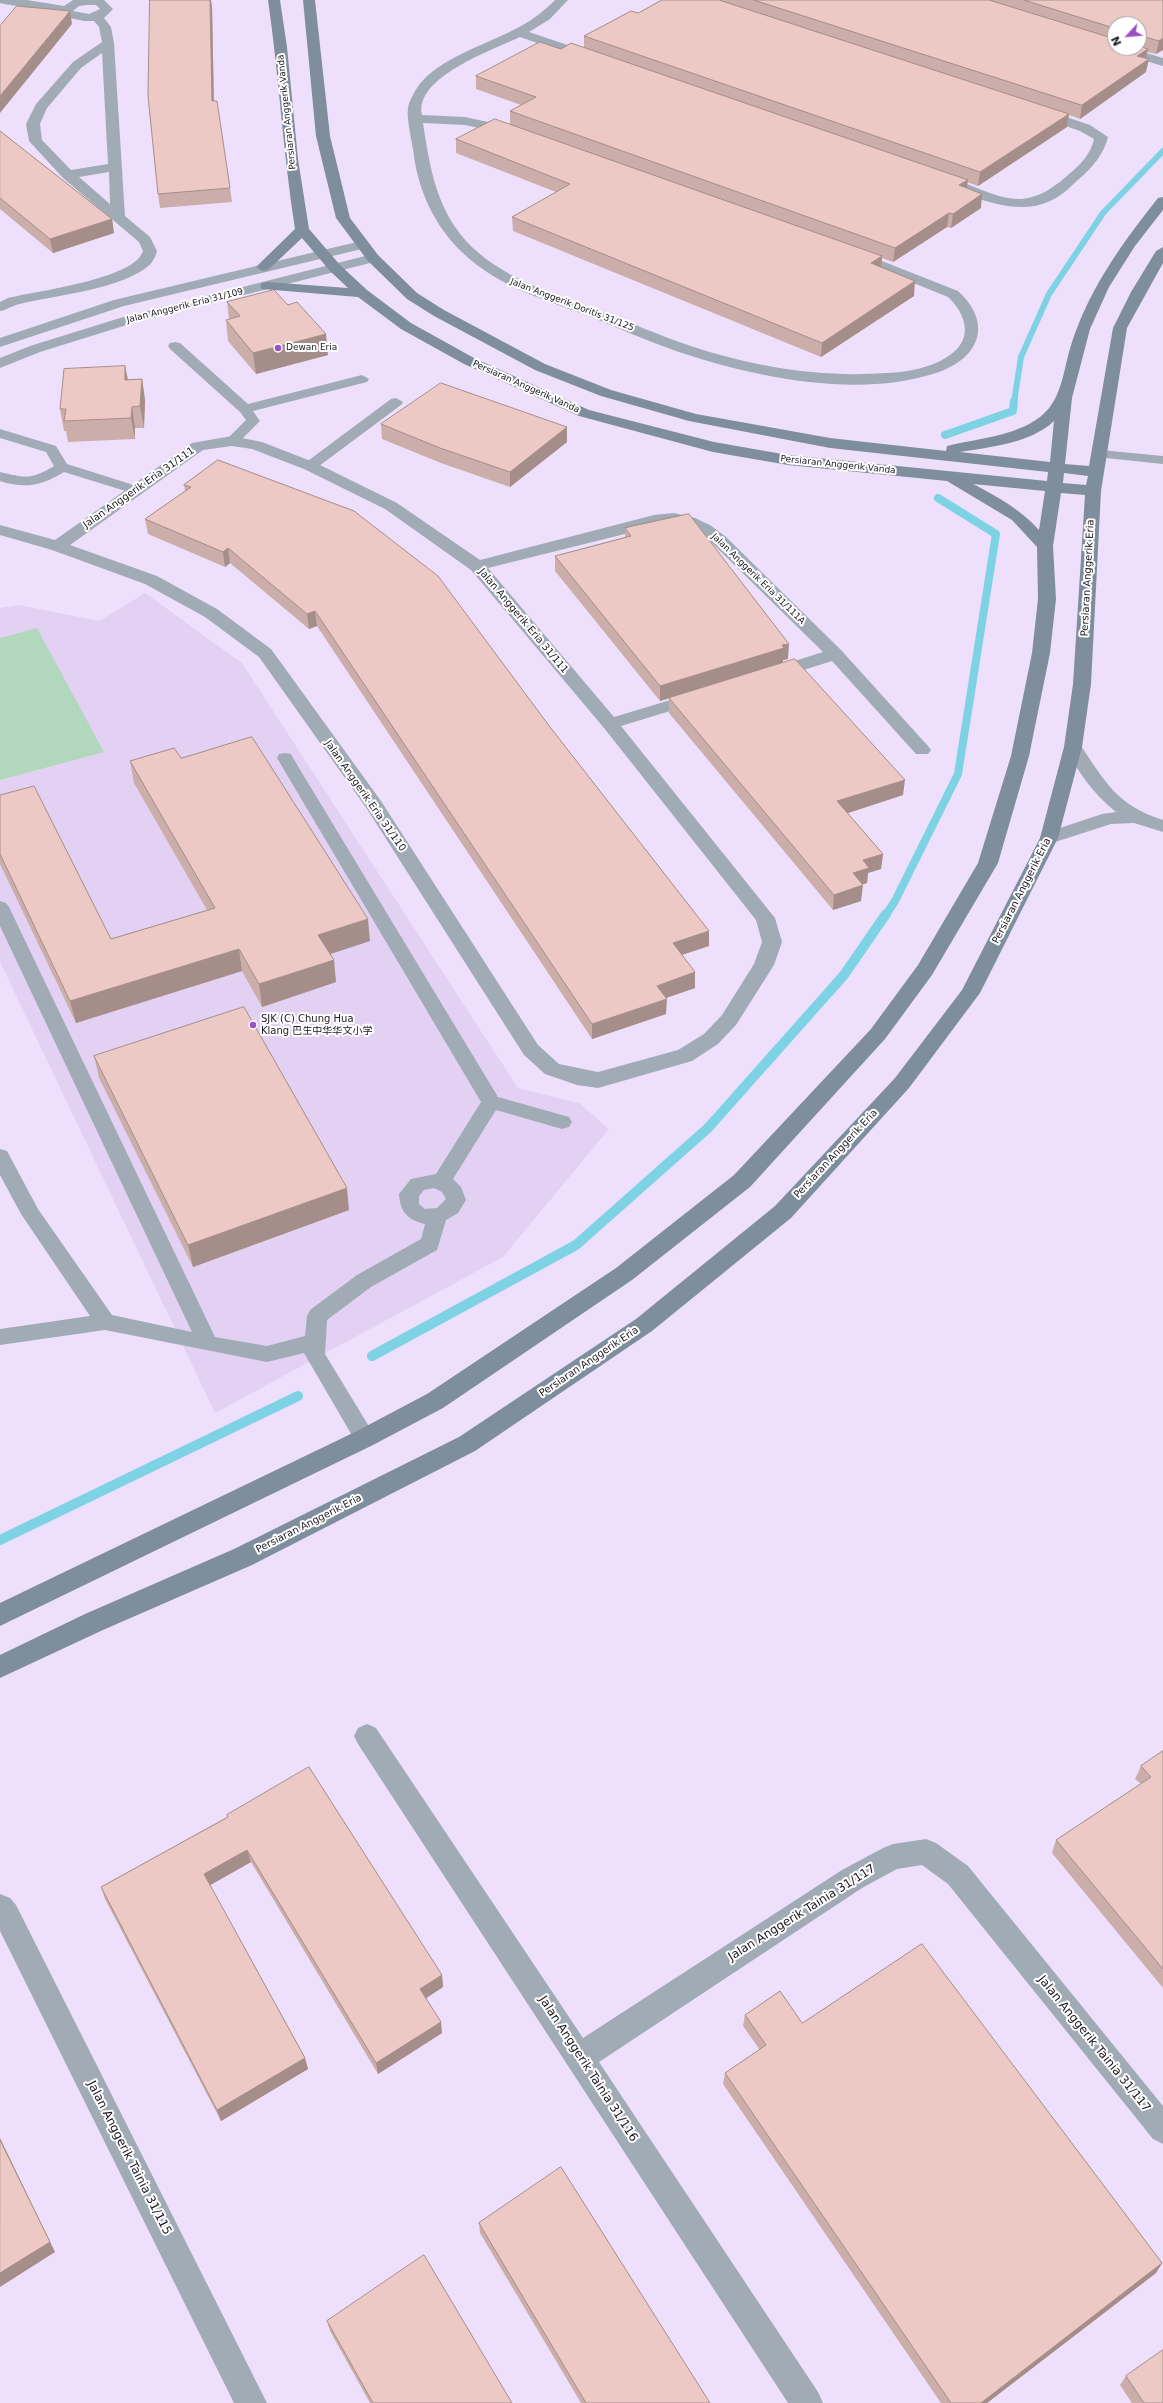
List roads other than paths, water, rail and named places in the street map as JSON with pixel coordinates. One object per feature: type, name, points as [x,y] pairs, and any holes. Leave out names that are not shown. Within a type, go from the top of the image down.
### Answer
[{"type":"main road","name":"Persiaran Anggerik Vanda","points":[[274,0],[281,47],[291,159],[302,230],[335,268],[362,293],[406,326],[469,361],[584,413],[706,445],[788,460],[941,474],[1056,478],[1097,472]]},
{"type":"main road","name":"Persiaran Anggerik Vanda","points":[[309,0],[323,136],[343,218],[361,245],[412,296],[458,325],[540,367],[606,392],[730,426],[830,443],[932,453],[1056,478]]},
{"type":"main road","points":[[0,1615],[365,1438],[435,1401],[536,1335],[624,1274],[742,1181],[878,1034],[925,970],[988,863],[1020,756],[1041,653],[1047,599],[1045,546],[1056,478],[1064,398],[1083,329],[1102,287],[1129,244],[1163,201]]},
{"type":"main road","points":[[263,267],[302,230]]},
{"type":"main road","name":"Persiaran Anggerik Eria","points":[[0,1667],[94,1622],[243,1557],[467,1444],[644,1325],[783,1212],[902,1083],[970,993],[1049,838],[1073,747],[1082,684],[1097,472],[1120,328],[1138,292],[1163,250]]},
{"type":"main road","points":[[267,286],[362,293]]},
{"type":"main road","points":[[932,453],[982,444],[1025,431],[1046,420],[1064,398]]},
{"type":"main road","points":[[941,474],[1018,517],[1045,546]]},
{"type":"street","points":[[4,0],[66,5],[94,1],[107,6],[105,12],[97,16],[76,17],[69,14],[66,5]]},
{"type":"street","name":"Jalan Anggerik Doritis 31/125","points":[[562,0],[552,11],[521,33],[453,64],[430,80],[416,98],[414,109],[427,182],[440,215],[451,234],[478,261],[495,273],[516,284],[687,350],[726,361],[793,374],[854,378],[898,376],[940,367],[955,358],[964,350],[970,338],[972,320],[966,304],[953,294],[844,251]]},
{"type":"street","points":[[97,16],[105,27],[108,43],[118,216]]},
{"type":"street","points":[[521,33],[603,62]]},
{"type":"street","points":[[0,290],[6,304],[114,277],[135,268],[147,260],[150,251],[145,240],[68,175],[36,141],[33,124],[40,107],[77,65],[108,43]]},
{"type":"street","points":[[1143,56],[1163,62]]},
{"type":"street","points":[[77,65],[110,66]]},
{"type":"street","points":[[932,176],[1005,201],[1026,203],[1043,200],[1060,189],[1079,173],[1099,147],[1101,137],[1086,128],[1027,107]]},
{"type":"street","points":[[416,118],[486,124],[530,138]]},
{"type":"street","points":[[68,175],[116,167]]},
{"type":"street","name":"Jalan Anggerik Eria 31/109","points":[[0,343],[119,303],[263,267],[361,245]]},
{"type":"street","name":"Jalan Anggerik Eria 31/109","points":[[0,363],[35,349],[96,330],[373,258]]},
{"type":"street","name":"Jalan Anggerik Eria 31/111","points":[[58,546],[198,446],[232,441],[256,445],[310,466],[391,506],[477,566],[610,724],[765,918],[772,942],[764,965],[729,1020],[711,1040],[684,1056]]},
{"type":"street","name":"Jalan Anggerik Eria 31/111A","points":[[477,566],[654,520],[671,517],[688,520],[704,526],[835,654],[922,750]]},
{"type":"street","name":"Jalan Anggerik Eria 31/110","points":[[0,530],[58,546],[151,580],[211,613],[264,653],[374,805],[531,1050],[552,1069],[577,1077],[598,1080],[684,1056]]},
{"type":"street","points":[[753,680],[835,654]]},
{"type":"street","points":[[610,724],[715,691]]},
{"type":"street","points":[[1073,747],[1092,779],[1110,797],[1135,817]]},
{"type":"street","points":[[1049,838],[1109,818],[1135,817],[1163,826]]},
{"type":"street","name":"Jalan Anggerik Tainia 31/116","points":[[367,1736],[807,2403]]},
{"type":"street","name":"Jalan Anggerik Tainia 31/117","points":[[580,2057],[852,1879],[893,1857],[926,1852],[958,1875],[1163,2129]]},
{"type":"street","name":"Jalan Anggerik Tainia 31/115","points":[[3,1910],[251,2403]]},
{"type":"lane","points":[[175,346],[245,409],[253,421],[232,441]]},
{"type":"lane","points":[[245,409],[362,379]]},
{"type":"lane","points":[[310,466],[396,402]]},
{"type":"lane","points":[[0,433],[51,449],[62,467],[135,490]]},
{"type":"lane","points":[[1097,472],[1163,460]]},
{"type":"lane","points":[[0,476],[23,484],[39,481],[62,467]]},
{"type":"lane","points":[[285,758],[470,1071],[491,1102],[562,1122]]},
{"type":"lane","points":[[0,907],[208,1344]]},
{"type":"lane","points":[[441,1182],[491,1102]]},
{"type":"lane","points":[[0,1156],[31,1214],[105,1322]]},
{"type":"lane","points":[[426,1182],[441,1182],[452,1189],[456,1200],[450,1211],[437,1217],[428,1217],[414,1212],[410,1207],[409,1194],[418,1184],[426,1182]]},
{"type":"lane","points":[[365,1438],[314,1355],[317,1316],[364,1281],[430,1244],[437,1217]]},
{"type":"lane","points":[[0,1337],[105,1322],[208,1344],[267,1354],[315,1342]]},
{"type":"waterway","points":[[1014,402],[1021,357],[1049,294],[1103,213],[1163,151]]},
{"type":"waterway","points":[[945,435],[1013,411],[1014,401]]},
{"type":"waterway","points":[[886,915],[895,901],[958,774],[996,534],[938,498]]},
{"type":"waterway","points":[[372,1356],[576,1245],[708,1128],[844,975],[886,914]]},
{"type":"waterway","points":[[0,1540],[298,1396]]},
{"type":"place","name":"Dewan Eria","points":[[278,348]]},
{"type":"place","name":"SJK (C) Chung Hua Klang 巴生中华华文小学","points":[[253,1025]]}]
